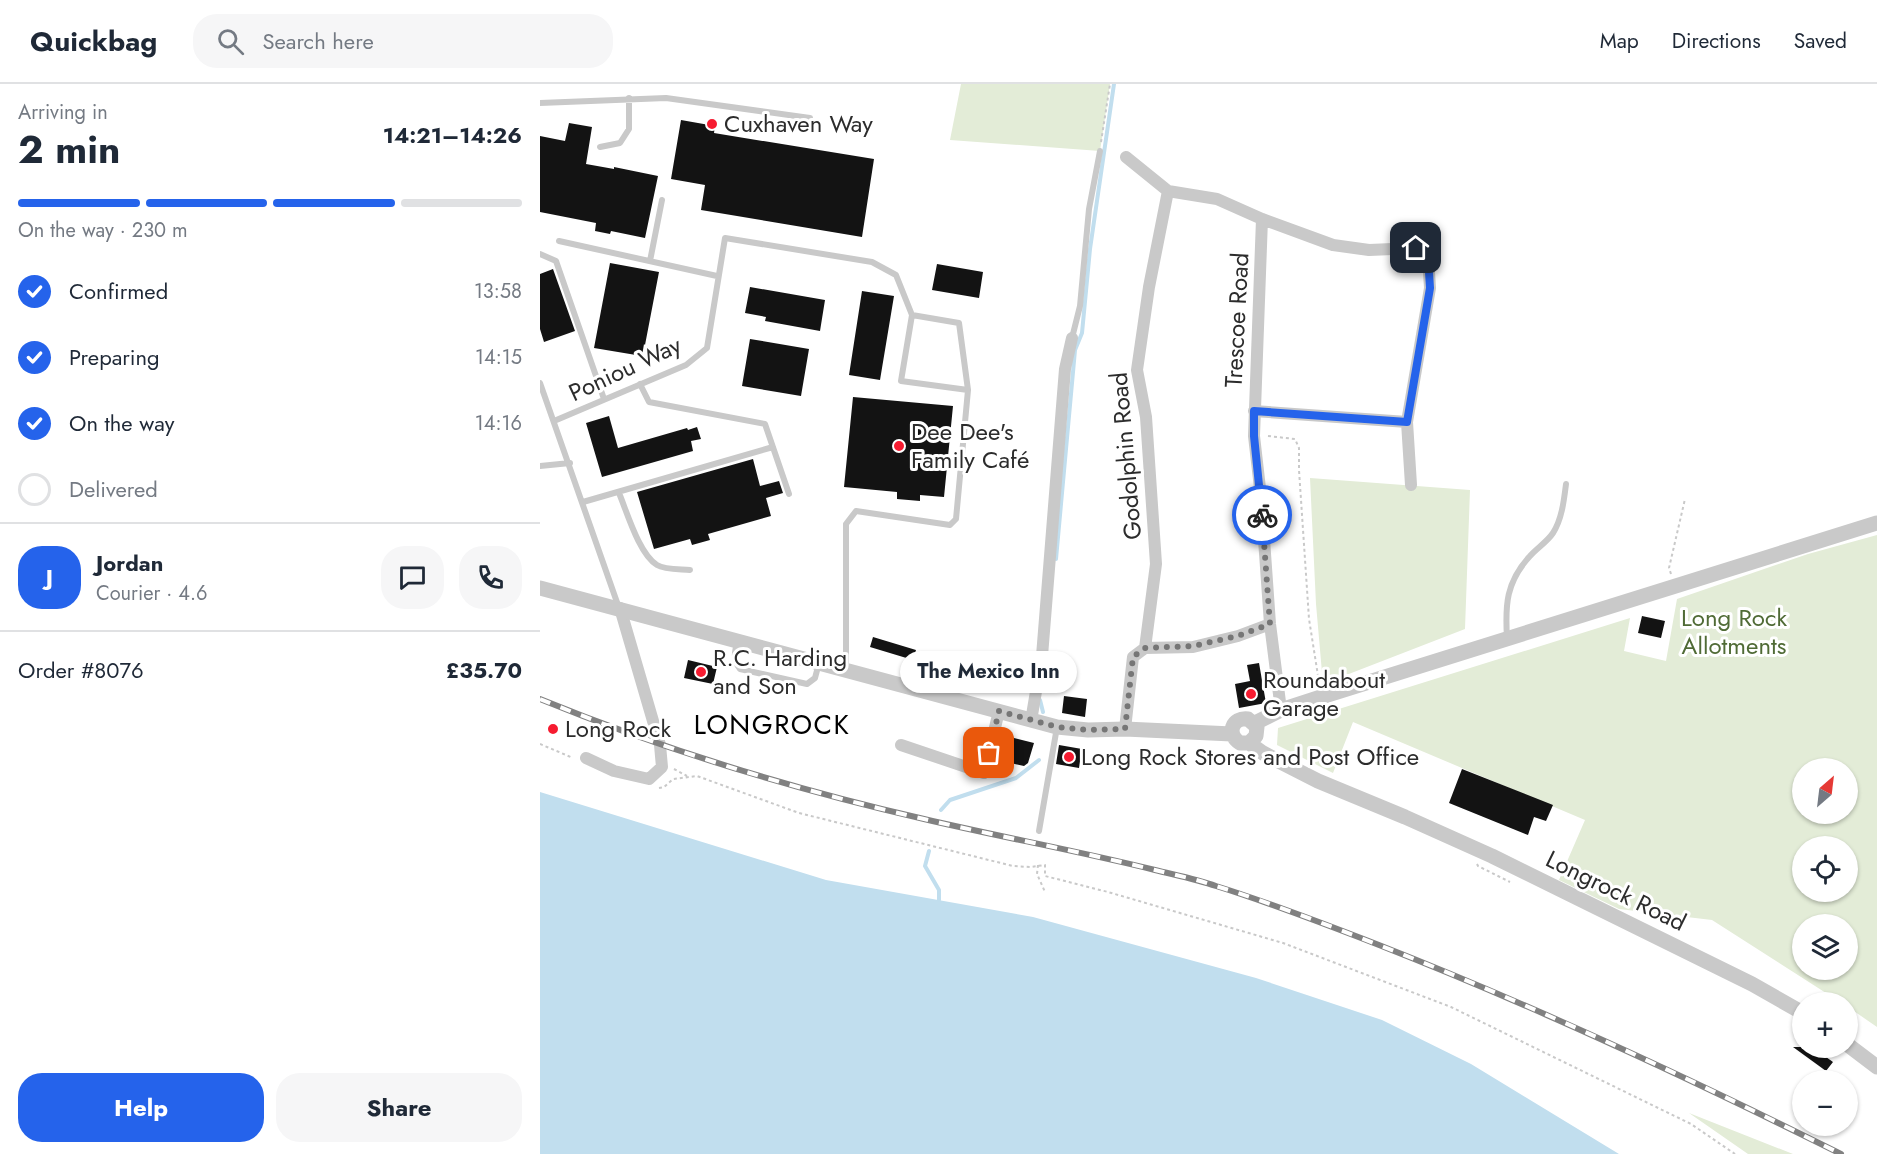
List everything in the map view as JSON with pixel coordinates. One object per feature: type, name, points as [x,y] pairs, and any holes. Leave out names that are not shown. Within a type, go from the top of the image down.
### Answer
[{"type":"street","points":[[1126,157],[1168,191],[1217,199],[1262,219],[1333,245],[1369,250],[1416,248],[1428,256],[1430,288],[1407,422],[1411,485]]},
{"type":"street","name":"Godolphin Road","points":[[1145,648],[1156,564],[1146,417],[1137,370],[1149,287],[1168,191]]},
{"type":"street","name":"Trescoe Road","points":[[1262,219],[1254,436],[1261,497],[1270,624],[1281,710]]},
{"type":"street","points":[[1031,721],[1042,656],[1065,369],[1072,338]]},
{"type":"street","points":[[1254,411],[1407,422]]},
{"type":"street","points":[[1255,723],[1281,710],[1321,697],[1877,523]]},
{"type":"street","points":[[540,588],[1057,727],[1232,734],[1240,743],[1249,744],[1256,736],[1255,723]]},
{"type":"street","points":[[586,758],[614,771],[649,779],[662,767],[660,745],[620,608]]},
{"type":"street","points":[[1125,729],[1133,657],[1145,648],[1193,646],[1238,636],[1270,624]]},
{"type":"street","points":[[901,745],[984,773],[999,711]]},
{"type":"street","points":[[1232,734],[1233,725],[1239,719],[1248,719],[1255,723]]},
{"type":"street","name":"Longrock Road","points":[[1249,744],[1318,781],[1492,855],[1721,969],[1792,1007]]},
{"type":"street","points":[[1858,1053],[1877,1067]]},
{"type":"lane","points":[[600,147],[620,143],[629,129],[629,98]]},
{"type":"lane","points":[[540,103],[666,98],[810,118]]},
{"type":"lane","points":[[1072,338],[1080,306],[1089,209],[1100,151]]},
{"type":"lane","points":[[650,261],[662,200]]},
{"type":"lane","name":"Poniou Way","points":[[554,421],[686,365],[706,348],[725,238],[872,262],[896,275],[912,315]]},
{"type":"lane","points":[[559,241],[717,276]]},
{"type":"lane","points":[[540,254],[556,261],[604,399]]},
{"type":"lane","points":[[846,671],[846,524],[856,511],[950,525],[956,519],[968,390],[959,323],[912,315],[901,381],[968,390]]},
{"type":"lane","points":[[540,383],[620,608]]},
{"type":"lane","points":[[640,384],[649,402],[765,424],[789,494]]},
{"type":"lane","points":[[584,502],[773,447]]},
{"type":"lane","points":[[540,466],[570,463]]},
{"type":"lane","points":[[1507,638],[1505,609],[1511,586],[1524,562],[1548,540],[1554,531],[1566,484]]},
{"type":"lane","points":[[620,493],[647,555],[658,566],[690,570]]},
{"type":"lane","points":[[738,641],[735,649],[736,664],[740,669],[807,684],[815,678],[819,663]]},
{"type":"lane","points":[[1039,831],[1057,727]]},
{"type":"path","points":[[1100,151],[1110,84]]},
{"type":"path","points":[[1254,436],[1295,439],[1299,447],[1309,619],[1321,697]]},
{"type":"path","points":[[1674,586],[1669,568],[1685,499]]},
{"type":"path","points":[[662,767],[676,770],[689,777]]},
{"type":"path","points":[[657,788],[664,787],[673,779],[698,776],[799,813],[1013,866],[1045,865],[1045,876],[1283,943],[1451,1007],[1691,1124],[1735,1154]]},
{"type":"path","points":[[1038,865],[1037,874],[1045,892]]},
{"type":"green space","points":[[961,84],[1110,84],[1100,151],[950,140]]},
{"type":"green space","points":[[1310,478],[1470,490],[1465,629],[1323,684],[1316,604]]},
{"type":"green space","name":"Long Rock Allotments","points":[[1877,535],[1877,1027],[1858,1014],[1858,992],[1824,992],[1806,980],[1858,980],[1858,914],[1792,914],[1792,971],[1712,920],[1619,909],[1559,880],[1585,820],[1353,722],[1333,773],[1277,745],[1278,728],[1630,618],[1624,651],[1666,661],[1677,599],[1808,554]]},
{"type":"green space","points":[[1689,1113],[1793,1154],[1748,1154]]},
{"type":"water","points":[[540,792],[826,880],[1033,917],[1256,978],[1382,1020],[1471,1064],[1619,1154],[540,1154]]},
{"type":"building","points":[[681,120],[715,126],[714,133],[874,159],[862,237],[701,210],[705,185],[671,179]]},
{"type":"building","points":[[569,123],[592,127],[586,164],[658,176],[645,238],[611,231],[610,234],[595,231],[596,223],[540,212],[540,136],[565,141]]},
{"type":"building","points":[[610,263],[659,272],[642,356],[594,348]]},
{"type":"building","points":[[937,264],[983,272],[979,298],[932,290]]},
{"type":"building","points":[[553,269],[575,331],[544,342],[540,329],[540,274]]},
{"type":"building","points":[[750,287],[825,300],[820,331],[765,321],[766,317],[745,313]]},
{"type":"building","points":[[862,291],[894,296],[880,380],[849,375]]},
{"type":"building","points":[[750,339],[809,349],[801,396],[742,386]]},
{"type":"building","name":"Dee Dee's Family Café","points":[[853,397],[953,406],[944,497],[920,495],[920,501],[897,499],[897,492],[844,487]]},
{"type":"building","points":[[609,416],[618,448],[687,428],[688,430],[697,427],[701,439],[691,441],[693,451],[602,477],[586,423]]},
{"type":"building","points":[[753,459],[760,486],[779,481],[783,493],[766,498],[771,516],[708,534],[710,540],[692,545],[690,539],[654,549],[637,492]]},
{"type":"building","points":[[1642,616],[1665,621],[1661,638],[1638,633]]},
{"type":"building","points":[[873,637],[916,650],[913,660],[870,647]]},
{"type":"building","name":"R.C. Harding and Son","points":[[688,660],[717,667],[713,684],[684,678]]},
{"type":"building","name":"Roundabout Garage","points":[[1259,663],[1266,703],[1239,708],[1235,684],[1250,681],[1247,665]]},
{"type":"building","points":[[1064,696],[1087,699],[1085,717],[1062,713]]},
{"type":"building","points":[[1002,735],[1034,743],[1028,763],[1024,766],[1002,761],[1003,756],[1000,755],[1002,748],[999,747]]},
{"type":"building","name":"Long Rock Stores and Post Office","points":[[1059,745],[1082,749],[1079,768],[1056,764]]},
{"type":"building","points":[[1462,769],[1553,805],[1546,821],[1534,817],[1528,835],[1449,803]]},
{"type":"building","points":[[1808,1058],[1827,1058],[1833,1062],[1825,1070]]},
{"type":"waterway","points":[[1056,559],[1075,350],[1082,333],[1090,249],[1114,84]]},
{"type":"waterway","points":[[1040,700],[1043,712]]},
{"type":"waterway","points":[[941,810],[950,800],[1016,778],[1039,760]]},
{"type":"waterway","points":[[929,851],[925,866],[939,890],[939,900]]},
{"type":"railway","points":[[540,699],[634,735],[730,767],[826,795],[1186,877],[1257,899],[1379,945],[1555,1018],[1841,1154]]},
{"type":"way so far","points":[[989,753],[999,711],[1057,727],[1088,730],[1125,729],[1133,657],[1145,648],[1193,646],[1238,636],[1270,624],[1262,515]]},
{"type":"place","name":"Cuxhaven Way","points":[[712,124]]},
{"type":"place","name":"Dee Dee's Family Café","points":[[899,446]]},
{"type":"place","name":"R.C. Harding and Son","points":[[701,672]]},
{"type":"place","name":"Roundabout Garage","points":[[1251,694]]},
{"type":"place","name":"Long Rock","points":[[553,729]]},
{"type":"place","name":"The Mexico Inn","points":[[989,753]]},
{"type":"place","name":"Long Rock Stores and Post Office","points":[[1069,757]]},
{"type":"district","name":"LONGROCK","points":[[772,725]]},
{"type":"route","points":[[1262,515],[1254,436],[1254,411],[1407,422],[1430,288],[1428,256],[1416,248]]}]
